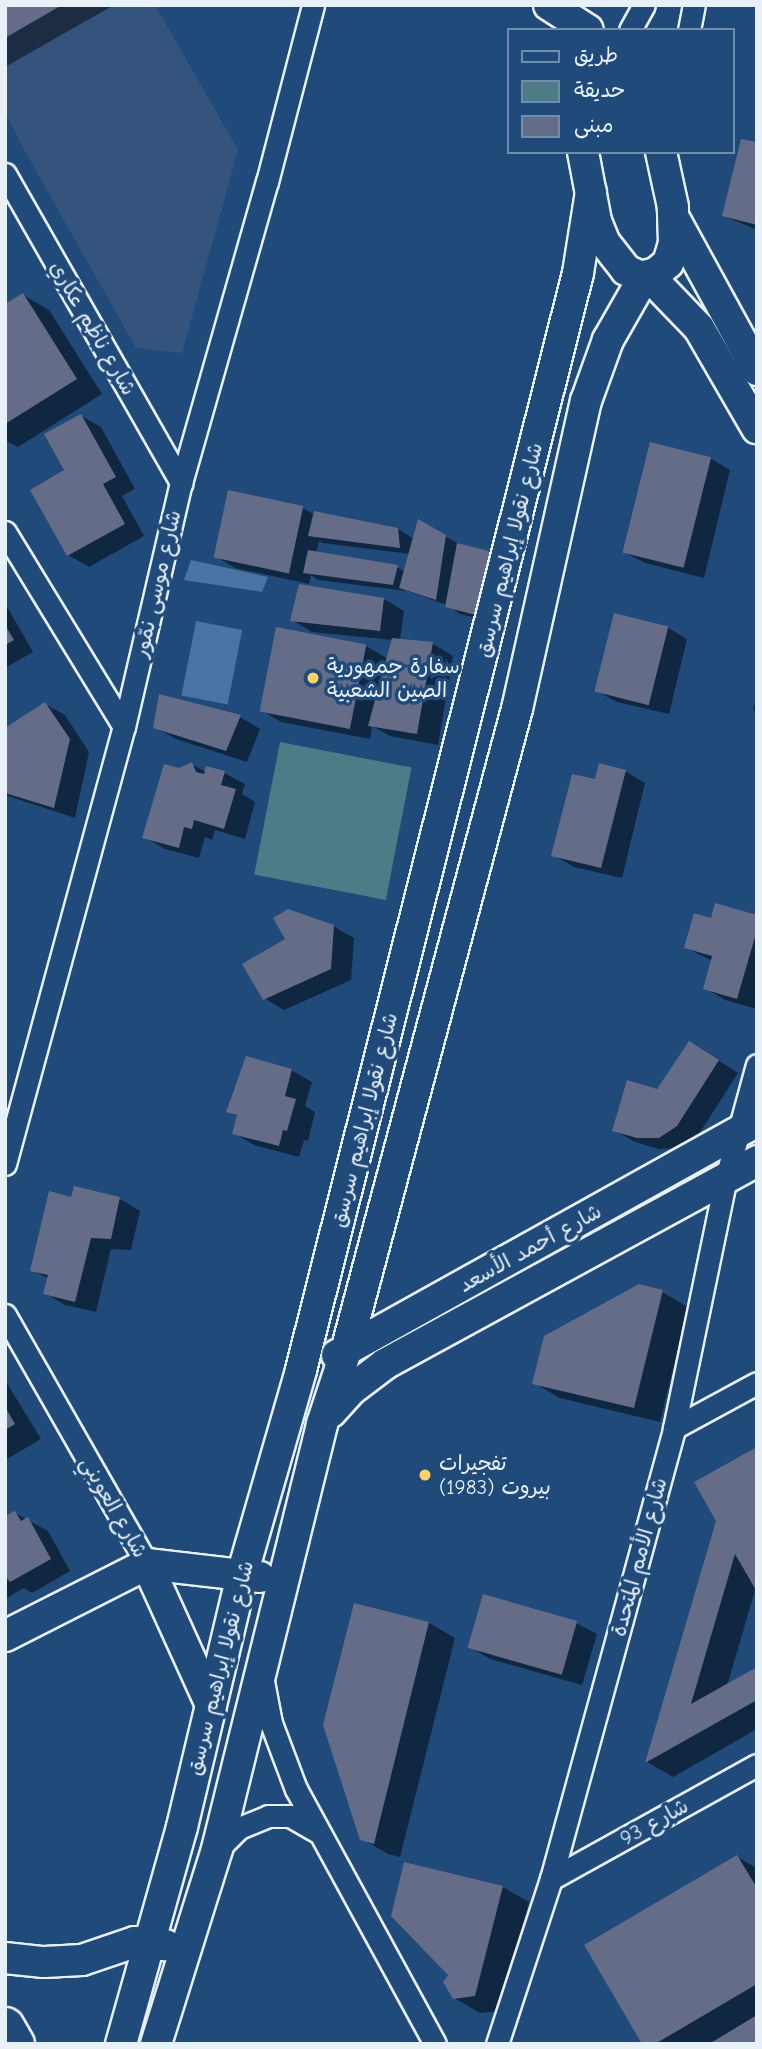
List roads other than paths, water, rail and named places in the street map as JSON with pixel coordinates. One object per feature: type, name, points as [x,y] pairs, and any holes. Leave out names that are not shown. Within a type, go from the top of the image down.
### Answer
[{"type":"highway","points":[[5,2027],[15,2044]]},
{"type":"street","name":"شارع موسى نمّور","points":[[5,1164],[124,727],[181,482],[267,183],[313,5]]},
{"type":"street","points":[[533,5],[543,28]]},
{"type":"street","points":[[549,5],[585,28]]},
{"type":"street","points":[[631,28],[644,5]]},
{"type":"street","points":[[689,28],[694,5]]},
{"type":"street","points":[[583,154],[596,221],[611,253],[635,276],[647,276],[699,328],[757,428]]},
{"type":"street","points":[[661,154],[674,218],[757,370]]},
{"type":"street","name":"شارع ناظم عكاري","points":[[5,174],[181,482]]},
{"type":"street","name":"شارع نقولا إبراهيم سرسق","points":[[121,2044],[151,1942],[242,1575],[301,1370],[578,273],[591,192]]},
{"type":"street","name":"شارع نقولا إبراهيم سرسق","points":[[156,2044],[217,1849],[322,1424],[346,1351],[517,709],[586,401],[608,340],[647,276],[662,268],[671,257],[674,218]]},
{"type":"street","points":[[5,532],[124,727]]},
{"type":"street","name":"شارع الأمم المتحدة","points":[[496,2044],[551,1879],[674,1428],[726,1178],[747,1127],[757,1065]]},
{"type":"street","name":"شارع أحمد الأسعد","points":[[301,1370],[346,1351],[747,1127]]},
{"type":"street","name":"شارع أحمد الأسعد","points":[[322,1424],[352,1388],[385,1364],[757,1161]]},
{"type":"street","name":"شارع العويني","points":[[5,1315],[147,1564],[211,1705]]},
{"type":"street","points":[[674,1428],[757,1383]]},
{"type":"street","points":[[5,1636],[147,1564],[283,1580]]},
{"type":"street","points":[[262,1671],[271,1723],[296,1789],[435,2044]]},
{"type":"street","name":"شارع 93","points":[[551,1879],[757,1765]]},
{"type":"street","points":[[217,1849],[239,1828],[268,1816],[290,1816],[316,1830]]},
{"type":"street","points":[[5,1958],[44,1962],[82,1960],[135,1942],[151,1942],[186,1949]]},
{"type":"place","name":"سفارة جمهورية الصين الشعبية","points":[[313,678]]},
{"type":"place","name":"تفجيرات بيروت (1983)","points":[[425,1475]]}]
